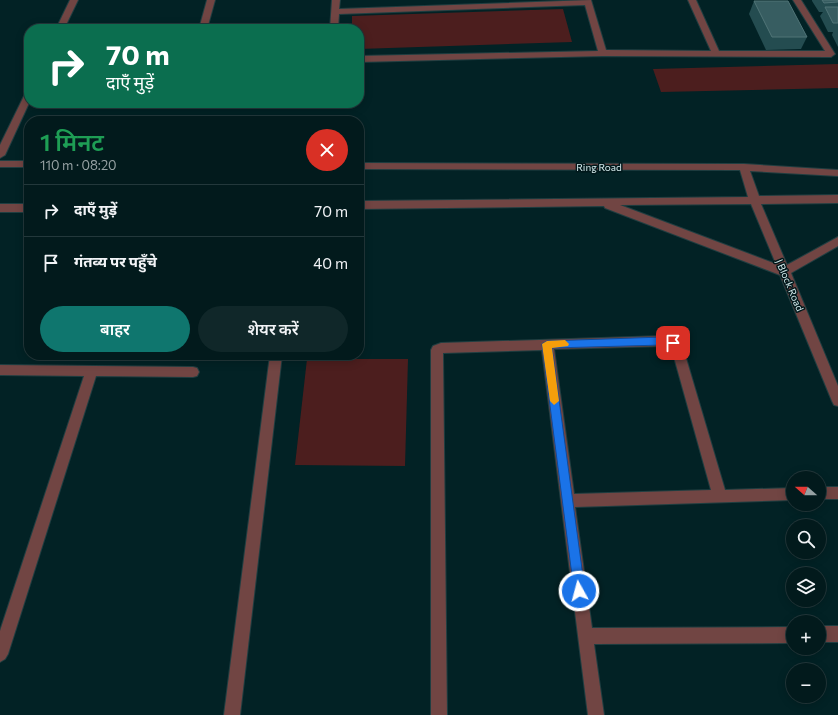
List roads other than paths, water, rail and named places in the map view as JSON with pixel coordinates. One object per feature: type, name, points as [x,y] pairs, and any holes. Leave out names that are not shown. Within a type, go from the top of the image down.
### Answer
[{"type":"street","points":[[62,24],[74,0]]},
{"type":"street","points":[[204,24],[211,0]]},
{"type":"street","points":[[334,24],[336,0]]},
{"type":"street","points":[[692,0],[716,53]]},
{"type":"street","points":[[797,0],[835,53]]},
{"type":"street","points":[[335,12],[588,2],[603,53]]},
{"type":"street","points":[[364,59],[603,53],[835,53]]},
{"type":"street","points":[[0,155],[24,105]]},
{"type":"street","points":[[0,164],[24,164]]},
{"type":"street","name":"Ring Road","points":[[364,166],[744,167],[838,173]]},
{"type":"street","name":"J Block Road","points":[[744,167],[755,201],[838,401]]},
{"type":"street","points":[[364,205],[838,199]]},
{"type":"street","points":[[603,202],[784,272],[838,241]]},
{"type":"street","points":[[0,208],[24,208]]},
{"type":"street","points":[[439,715],[437,350],[441,348],[547,344],[663,341],[673,343],[677,348],[720,496]]},
{"type":"street","points":[[547,344],[596,715]]},
{"type":"street","points":[[232,715],[275,360]]},
{"type":"street","points":[[0,370],[193,372]]},
{"type":"street","points":[[0,654],[92,371]]},
{"type":"street","points":[[826,493],[838,493]]},
{"type":"street","points":[[568,501],[786,494]]},
{"type":"street","points":[[826,634],[838,634]]},
{"type":"street","points":[[585,636],[786,635]]}]
